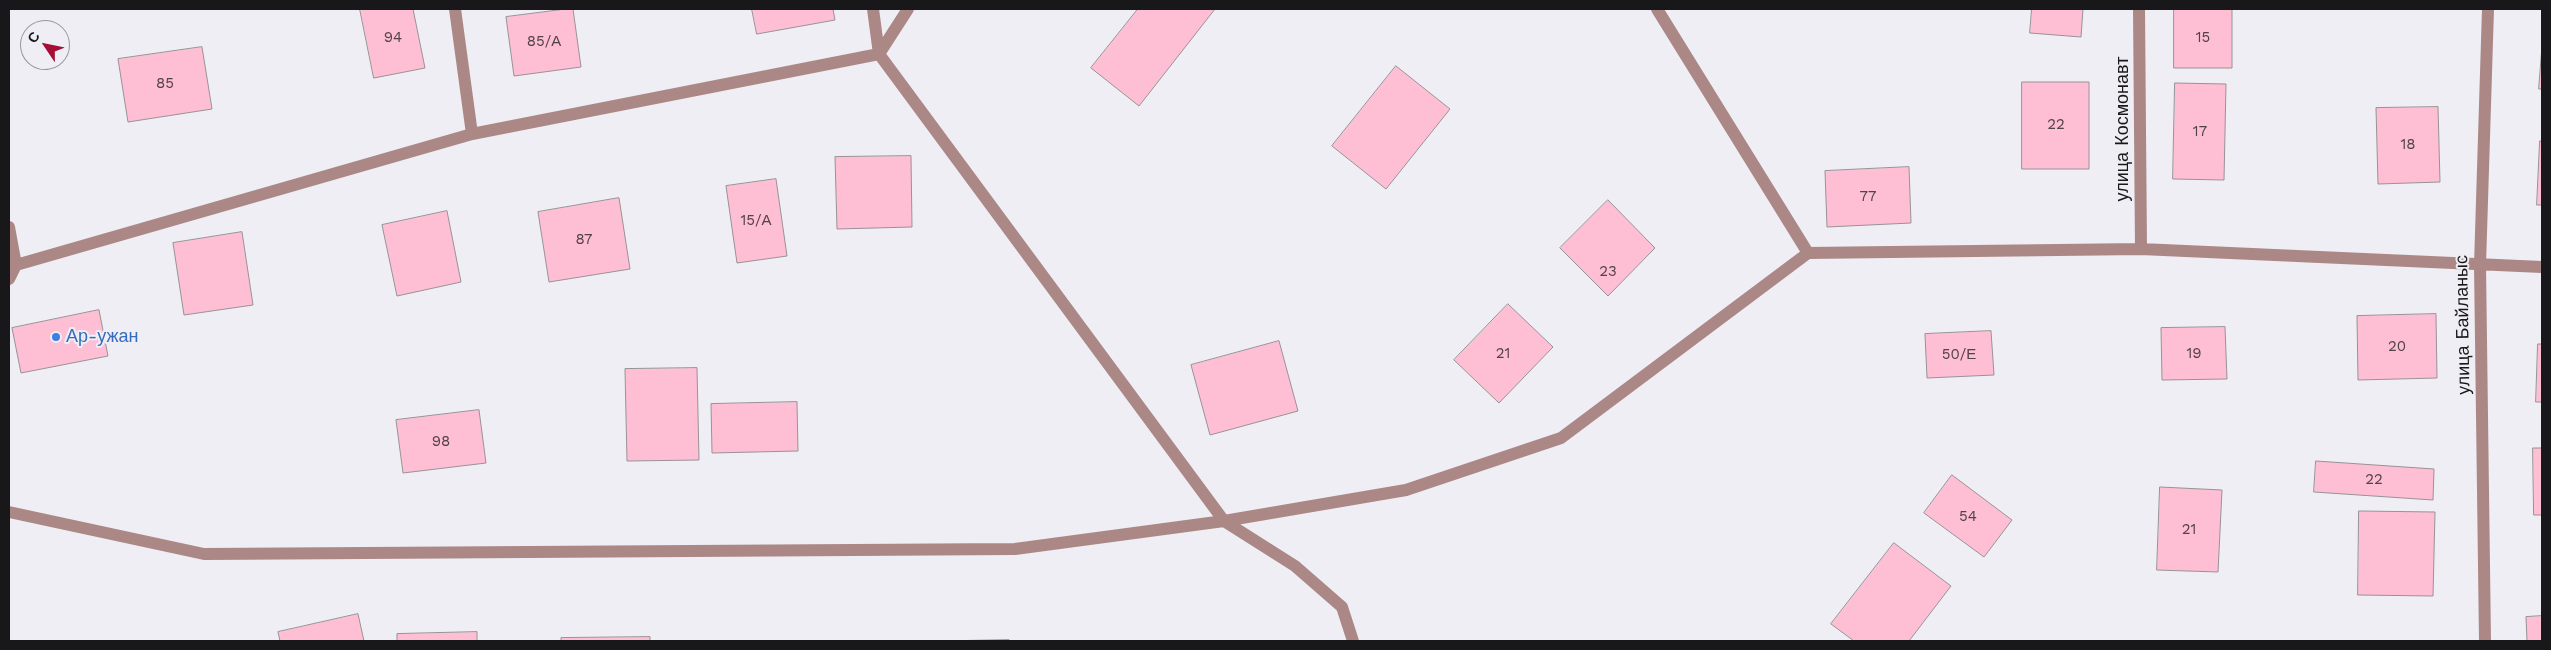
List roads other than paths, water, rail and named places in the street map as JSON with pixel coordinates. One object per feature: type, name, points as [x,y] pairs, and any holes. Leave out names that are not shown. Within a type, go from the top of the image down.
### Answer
[{"type":"street","points":[[455,9],[472,134]]},
{"type":"street","points":[[873,9],[879,54],[1224,521],[1295,566],[1342,607],[1353,641]]},
{"type":"street","points":[[16,265],[472,134],[879,54],[908,9]]},
{"type":"street","points":[[1657,9],[1808,253]]},
{"type":"street","name":"улица Космонавт","points":[[2139,9],[2141,249]]},
{"type":"street","name":"улица Байланыс","points":[[2485,641],[2480,265],[2488,9]]},
{"type":"street","points":[[9,226],[16,265],[9,279]]},
{"type":"street","points":[[9,512],[204,554],[1016,549],[1224,521],[1406,490],[1561,438],[1808,253],[2141,249],[2542,267]]},
{"type":"place","name":"Ар-ужан","points":[[56,337]]}]
